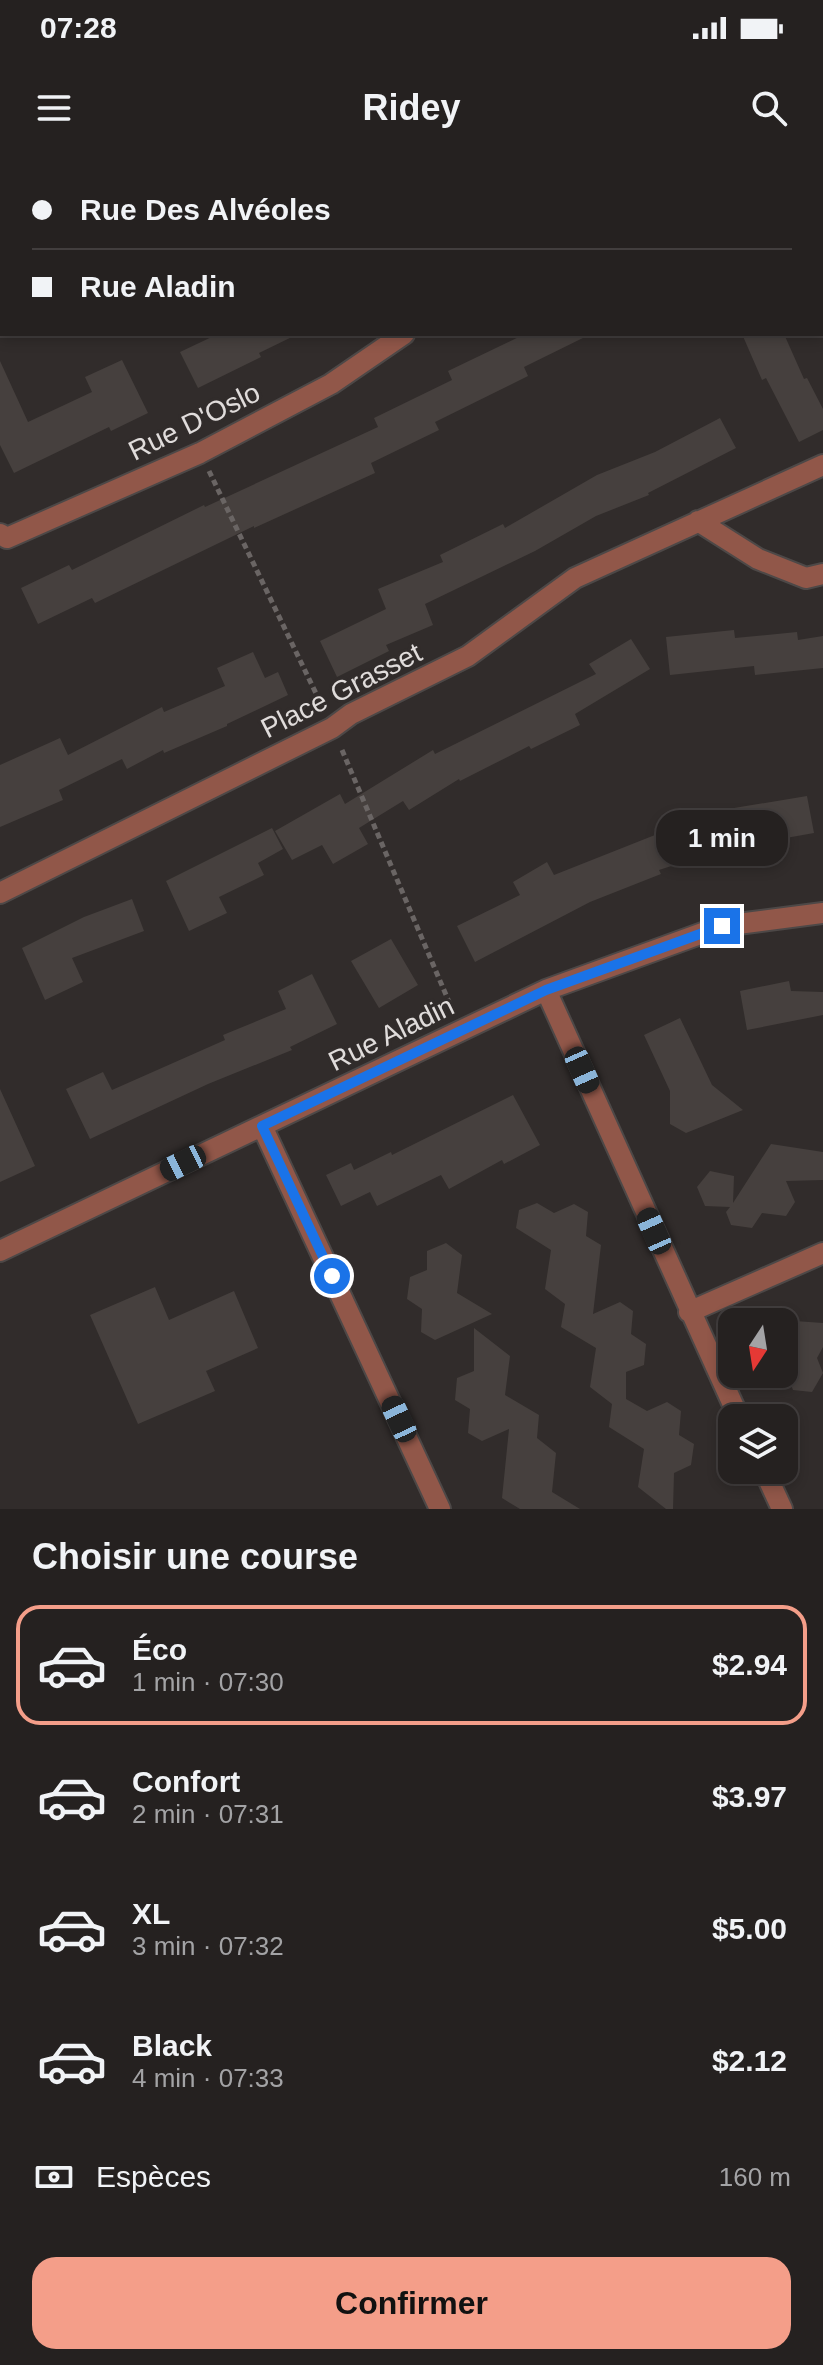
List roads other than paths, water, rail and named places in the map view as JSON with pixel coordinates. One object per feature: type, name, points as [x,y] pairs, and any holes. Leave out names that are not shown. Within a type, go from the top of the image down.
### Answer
[{"type":"street","name":"Rue D'Oslo","points":[[0,534],[7,538],[200,453],[331,384],[401,336]]},
{"type":"street","name":"Place Grasset","points":[[0,893],[332,728],[351,714],[468,656],[575,578],[823,465]]},
{"type":"street","points":[[698,521],[758,559],[806,578],[823,574]]},
{"type":"street","name":"Rue Aladin","points":[[0,1251],[546,990],[722,926],[823,913]]},
{"type":"street","points":[[546,990],[732,1404]]},
{"type":"street","points":[[262,1126],[440,1509]]},
{"type":"street","points":[[689,1312],[823,1253]]},
{"type":"street","points":[[770,1484],[782,1509]]}]
